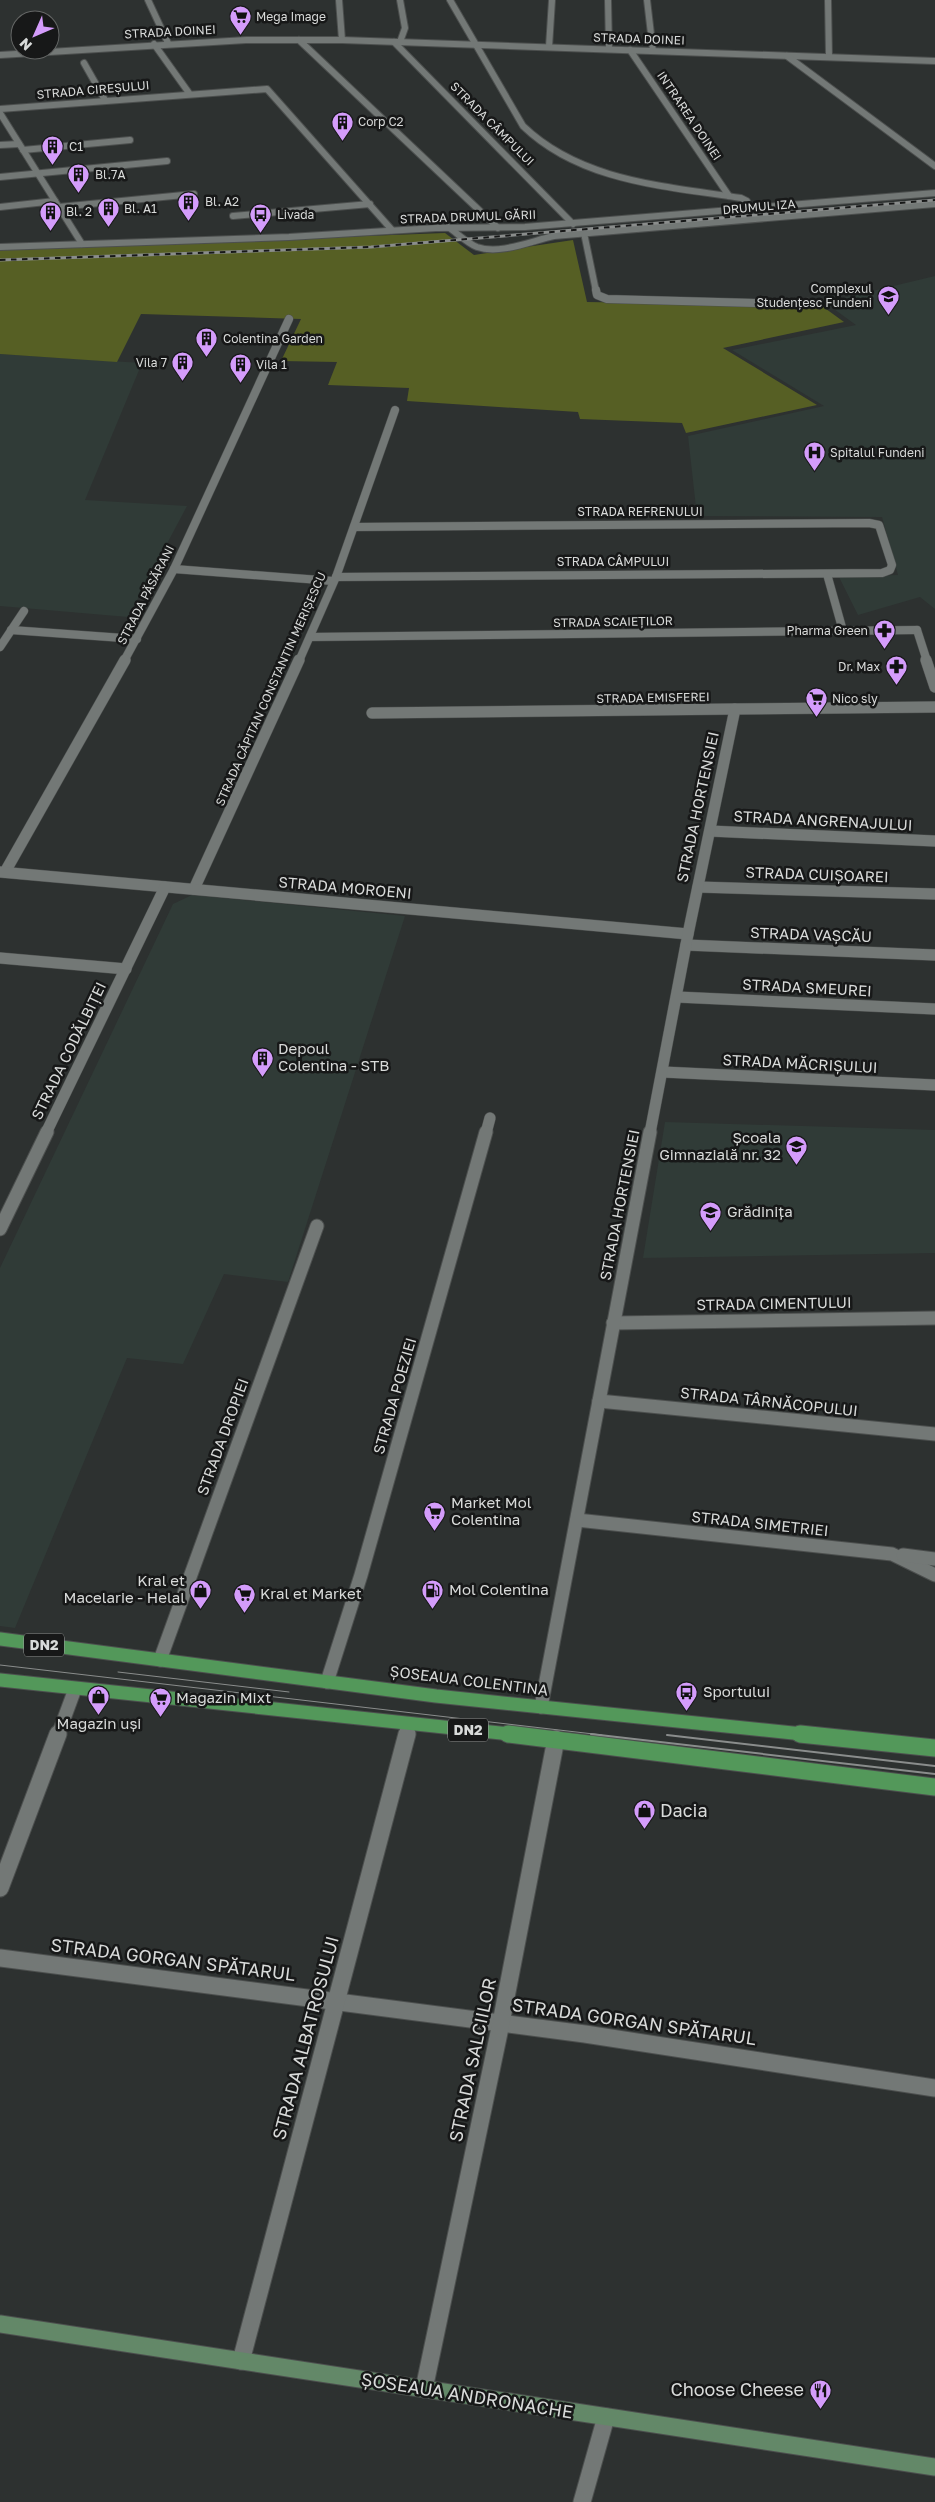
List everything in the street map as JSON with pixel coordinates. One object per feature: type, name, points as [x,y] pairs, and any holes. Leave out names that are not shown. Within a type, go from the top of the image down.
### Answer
[{"type":"main road","name":"ȘOSEAUA COLENTINA","points":[[0,1639],[327,1682],[541,1707],[935,1748]]},
{"type":"main road","name":"DN2","points":[[0,1680],[556,1739],[935,1787]]},
{"type":"main road","name":"ȘOSEAUA ANDRONACHE","points":[[0,2324],[935,2467]]},
{"type":"street","points":[[148,0],[168,43]]},
{"type":"street","points":[[338,0],[342,40]]},
{"type":"street","points":[[397,42],[405,28],[400,0]]},
{"type":"street","points":[[450,0],[523,126],[530,135],[547,147],[593,167],[648,183],[729,196],[747,201],[748,210]]},
{"type":"street","points":[[549,47],[552,0]]},
{"type":"street","points":[[608,0],[609,49]]},
{"type":"street","points":[[648,0],[652,51]]},
{"type":"street","points":[[828,0],[829,57]]},
{"type":"street","points":[[299,40],[498,228]]},
{"type":"street","name":"STRADA DOINEI","points":[[0,54],[168,43],[342,40],[935,61]]},
{"type":"street","name":"STRADA CÂMPULUI","points":[[397,42],[573,224]]},
{"type":"street","points":[[154,44],[189,93]]},
{"type":"street","name":"INTRAREA DOINEI","points":[[630,50],[729,196]]},
{"type":"street","points":[[786,56],[935,166]]},
{"type":"street","points":[[84,63],[105,100]]},
{"type":"street","name":"STRADA CIREȘULUI","points":[[0,110],[189,93],[258,88],[269,90],[392,230]]},
{"type":"street","points":[[0,113],[82,244]]},
{"type":"street","points":[[0,146],[21,147],[130,140]]},
{"type":"street","points":[[0,177],[167,161]]},
{"type":"street","name":"STRADA DRUMUL GĂRII","points":[[0,247],[289,237],[392,230],[498,228],[573,224],[935,193]]},
{"type":"street","points":[[0,207],[194,194]]},
{"type":"street","points":[[233,216],[370,204]]},
{"type":"street","name":"DRUMUL IZA","points":[[448,228],[475,246],[486,249],[502,248],[545,237],[584,233],[935,204]]},
{"type":"street","points":[[584,233],[597,295],[602,297],[630,300],[797,304],[806,302]]},
{"type":"street","name":"STRADA PĂSĂRANI","points":[[3,872],[137,640],[174,569],[289,319]]},
{"type":"street","name":"STRADA CĂPITAN CONSTANTIN MERIȘESCU","points":[[194,889],[310,638],[354,526],[395,410]]},
{"type":"street","name":"STRADA REFRENULUI","points":[[354,526],[869,523],[880,525],[892,565],[890,570]]},
{"type":"street","name":"STRADA CÂMPULUI","points":[[174,569],[334,579],[827,574],[882,573],[890,570]]},
{"type":"street","points":[[827,574],[843,631]]},
{"type":"street","points":[[0,646],[24,610]]},
{"type":"street","points":[[11,630],[137,640]]},
{"type":"street","name":"STRADA SCAIEȚILOR","points":[[310,638],[917,630],[935,688]]},
{"type":"street","name":"STRADA EMISFEREI","points":[[372,713],[935,707]]},
{"type":"street","name":"STRADA HORTENSIEI","points":[[541,1707],[687,939],[735,709]]},
{"type":"street","name":"STRADA ANGRENAJULUI","points":[[710,831],[935,841]]},
{"type":"street","name":"STRADA MOROENI","points":[[3,872],[194,889],[687,939]]},
{"type":"street","name":"STRADA CUIȘOAREI","points":[[698,886],[935,894]]},
{"type":"street","name":"STRADA CODĂLBIȚEI","points":[[0,1229],[165,887]]},
{"type":"street","name":"STRADA VAȘCĂU","points":[[687,939],[935,955]]},
{"type":"street","points":[[0,958],[126,969]]},
{"type":"street","name":"STRADA SMEUREI","points":[[677,997],[935,1009]]},
{"type":"street","name":"STRADA MĂCRIȘULUI","points":[[663,1072],[935,1085]]},
{"type":"street","name":"STRADA POEZIEI","points":[[327,1682],[361,1575],[490,1118]]},
{"type":"street","name":"STRADA DROPIEI","points":[[160,1660],[317,1226]]},
{"type":"street","name":"STRADA CIMENTULUI","points":[[614,1323],[935,1318]]},
{"type":"street","name":"STRADA TÂRNĂCOPULUI","points":[[600,1402],[935,1434]]},
{"type":"street","name":"STRADA SIMETRIEI","points":[[577,1520],[892,1554],[935,1575]]},
{"type":"street","points":[[892,1554],[935,1559]]},
{"type":"street","points":[[0,1888],[75,1688]]},
{"type":"street","name":"STRADA ALBATROSULUI","points":[[241,2361],[406,1739],[408,1724]]},
{"type":"street","name":"STRADA SALCIILOR","points":[[424,2389],[502,2024],[556,1739]]},
{"type":"street","name":"STRADA GORGAN SPĂTARUL","points":[[0,1958],[336,2001],[795,2064],[935,2088]]},
{"type":"street","points":[[582,2502],[606,2417]]},
{"type":"shaded area","name":"Spitalul Fundeni","points":[[935,276],[935,609],[920,597],[858,615],[839,577],[898,575],[882,517],[697,516],[688,436],[824,406],[732,350],[856,325],[827,304],[835,300]]},
{"type":"shaded area","points":[[0,354],[142,363],[85,500],[187,506],[128,617],[0,606]]},
{"type":"shaded area","points":[[192,895],[405,916],[288,1282],[224,1274],[183,1364],[127,1358],[15,1628],[0,1626],[0,1268],[173,904]]},
{"type":"shaded area","name":"Școala Gimnazială nr. 32","points":[[665,1122],[935,1130],[935,1253],[643,1258]]},
{"type":"green space","points":[[445,233],[474,255],[573,240],[587,302],[822,306],[844,322],[723,348],[817,405],[686,433],[682,423],[580,419],[578,412],[407,401],[409,388],[328,385],[337,362],[281,361],[301,319],[141,314],[117,362],[0,354],[0,250]]},
{"type":"tram line","points":[[0,1665],[602,1735]]},
{"type":"tram line","points":[[118,1672],[289,1692]]},
{"type":"tram line","points":[[591,1734],[935,1774]]},
{"type":"tram line","points":[[667,1735],[935,1766]]},
{"type":"railway","points":[[0,260],[371,247],[935,200]]},
{"type":"place","name":"Mega Image","points":[[240,36]]},
{"type":"place","name":"Corp C2","points":[[342,141]]},
{"type":"place","name":"C1","points":[[53,166]]},
{"type":"place","name":"Bl.7A","points":[[79,194]]},
{"type":"place","name":"Bl. A2","points":[[189,221]]},
{"type":"place","name":"Bl. A1","points":[[108,228]]},
{"type":"place","name":"Bl. 2","points":[[50,231]]},
{"type":"place","name":"Livada","points":[[261,234]]},
{"type":"place","name":"Complexul Studențesc Fundeni","points":[[888,315]]},
{"type":"place","name":"Colentina Garden","points":[[207,358]]},
{"type":"place","name":"Vila 7","points":[[183,382]]},
{"type":"place","name":"Vila 1","points":[[240,384]]},
{"type":"place","name":"Spitalul Fundeni","points":[[814,472]]},
{"type":"place","name":"Pharma Green","points":[[884,650]]},
{"type":"place","name":"Dr. Max","points":[[896,686]]},
{"type":"place","name":"Nico sly","points":[[816,718]]},
{"type":"place","name":"Depoul Colentina - STB","points":[[262,1077]]},
{"type":"place","name":"Școala Gimnazială nr. 32","points":[[797,1166]]},
{"type":"place","name":"Grădinița","points":[[711,1231]]},
{"type":"place","name":"Market Mol Colentina","points":[[435,1531]]},
{"type":"place","name":"Kral et Macelarie - Helal","points":[[201,1609]]},
{"type":"place","name":"Mol Colentina","points":[[433,1609]]},
{"type":"place","name":"Kral et Market","points":[[244,1613]]},
{"type":"place","name":"Sportului","points":[[687,1711]]},
{"type":"place","name":"Magazin uși","points":[[99,1715]]},
{"type":"place","name":"Magazin Mixt","points":[[160,1717]]},
{"type":"place","name":"Dacia","points":[[644,1830]]},
{"type":"place","name":"Choose Cheese","points":[[820,2409]]}]
